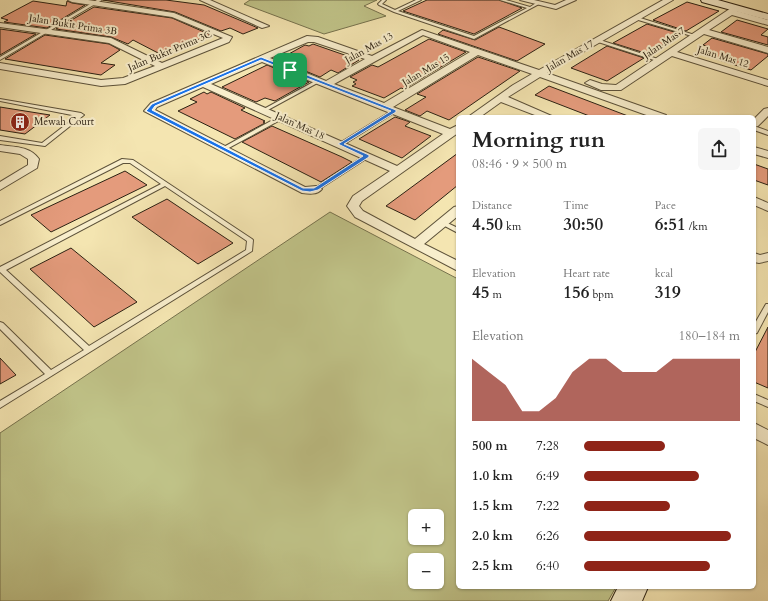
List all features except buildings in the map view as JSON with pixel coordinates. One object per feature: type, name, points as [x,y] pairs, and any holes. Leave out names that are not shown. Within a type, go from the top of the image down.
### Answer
[{"type":"street","points":[[72,0],[97,2]]},
{"type":"street","points":[[204,0],[265,26]]},
{"type":"street","points":[[524,0],[533,6],[556,8],[572,0]]},
{"type":"street","name":"Jalan Mas 17","points":[[477,115],[501,98],[596,40],[669,0]]},
{"type":"street","points":[[706,0],[768,23]]},
{"type":"street","name":"Jalan Bukit Prima 3C","points":[[0,66],[101,83],[125,81],[226,40],[228,37],[174,15],[97,2]]},
{"type":"street","points":[[734,10],[768,17]]},
{"type":"street","name":"Jalan Mas 7","points":[[550,68],[601,87],[618,88],[734,10]]},
{"type":"street","name":"Jalan Bukit Prima 3B","points":[[0,25],[116,43],[162,66]]},
{"type":"street","name":"Jalan Mas 13","points":[[323,83],[373,59],[422,32],[478,51]]},
{"type":"street","points":[[699,34],[768,50]]},
{"type":"street","points":[[316,189],[310,191],[302,190],[149,111],[154,105],[202,83],[307,39],[315,39],[373,59]]},
{"type":"street","points":[[478,51],[656,115]]},
{"type":"street","name":"Jalan Mas 15","points":[[390,109],[478,51]]},
{"type":"street","name":"Jalan Mas 12","points":[[672,53],[768,83]]},
{"type":"street","points":[[261,58],[390,109],[454,131]]},
{"type":"street","name":"Jalan Mas 18","points":[[202,83],[398,170]]},
{"type":"street","points":[[501,98],[544,115]]},
{"type":"street","points":[[756,122],[768,111]]},
{"type":"street","points":[[454,131],[357,199],[353,206],[359,214],[456,266]]},
{"type":"street","points":[[0,148],[28,153],[32,155],[34,159],[32,166],[0,187]]},
{"type":"street","points":[[756,151],[768,155]]},
{"type":"street","points":[[756,202],[768,207]]},
{"type":"street","points":[[416,244],[456,212]]},
{"type":"street","points":[[756,258],[759,259],[768,257]]},
{"type":"street","points":[[756,431],[768,438]]},
{"type":"street","points":[[626,601],[633,589]]},
{"type":"lane","points":[[384,0],[380,4],[382,6],[474,38],[533,6]]},
{"type":"lane","points":[[395,11],[419,0]]},
{"type":"lane","points":[[502,0],[533,6]]},
{"type":"lane","points":[[0,59],[97,2]]},
{"type":"lane","points":[[636,18],[699,34]]},
{"type":"lane","points":[[596,40],[659,60]]},
{"type":"lane","points":[[264,110],[323,83]]},
{"type":"lane","points":[[0,100],[81,115],[43,145],[0,138]]},
{"type":"lane","points":[[340,144],[390,109]]},
{"type":"lane","points":[[223,149],[280,118]]},
{"type":"lane","points":[[756,129],[768,133]]},
{"type":"lane","points":[[316,189],[367,156]]},
{"type":"lane","points":[[0,223],[122,161],[130,161],[250,240],[249,251],[0,405]]},
{"type":"lane","points":[[90,350],[1,270],[165,184]]},
{"type":"lane","points":[[443,223],[456,230]]},
{"type":"lane","points":[[756,327],[768,306]]},
{"type":"lane","points":[[0,325],[50,374]]},
{"type":"lane","points":[[756,398],[768,404]]},
{"type":"green space","points":[[250,0],[377,0],[364,6],[386,16],[324,34],[244,4]]},
{"type":"green space","points":[[330,212],[456,278],[456,589],[615,589],[608,601],[0,601],[0,433]]},
{"type":"place","name":"Mewah Court","points":[[20,122]]},
{"type":"route","points":[[261,58],[290,70],[394,111],[340,144],[367,156],[316,189],[310,191],[302,190],[149,111],[154,105],[261,58]]}]
